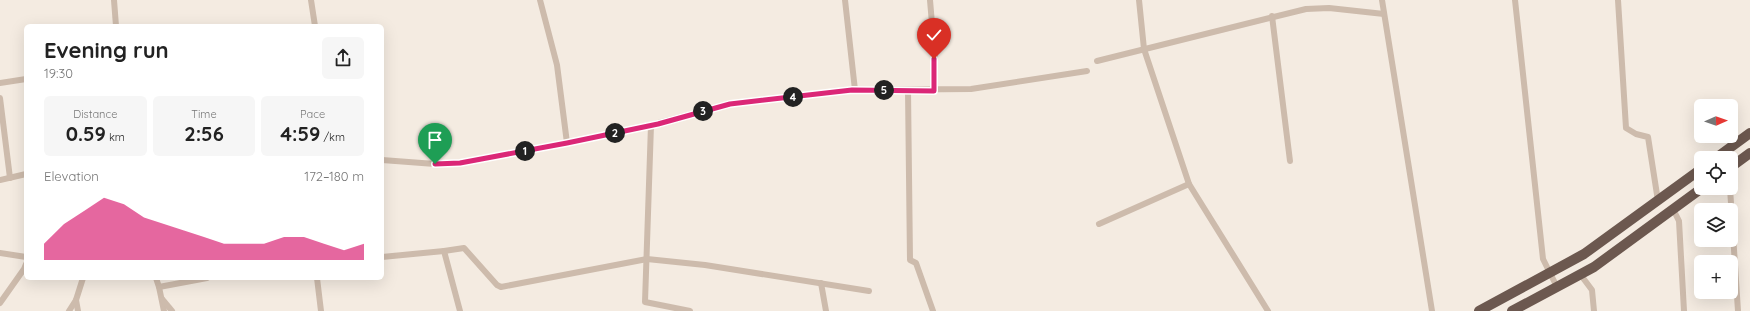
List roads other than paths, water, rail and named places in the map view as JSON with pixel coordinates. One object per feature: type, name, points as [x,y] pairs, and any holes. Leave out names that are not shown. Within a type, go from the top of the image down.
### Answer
[{"type":"highway","points":[[1726,151],[1750,133]]},
{"type":"highway","points":[[1738,162],[1750,153]]},
{"type":"highway","points":[[1479,311],[1584,254],[1694,174]]},
{"type":"highway","points":[[1512,311],[1594,267],[1694,194]]},
{"type":"street","points":[[114,0],[116,24]]},
{"type":"street","points":[[311,0],[315,24]]},
{"type":"street","points":[[540,0],[557,65],[567,143]]},
{"type":"street","points":[[846,0],[855,90]]},
{"type":"street","points":[[930,0],[934,59],[934,91]]},
{"type":"street","points":[[1138,0],[1144,49],[1189,184],[1268,311]]},
{"type":"street","points":[[1382,0],[1432,311]]},
{"type":"street","points":[[1515,0],[1543,259],[1557,287]]},
{"type":"street","points":[[1618,0],[1626,128],[1636,134],[1648,137],[1658,201]]},
{"type":"street","points":[[1097,61],[1272,16],[1306,9],[1329,8],[1384,14]]},
{"type":"street","points":[[1272,16],[1290,162]]},
{"type":"street","points":[[384,160],[435,164],[460,163],[652,125],[730,104],[855,90],[934,91],[985,88],[1087,71]]},
{"type":"street","points":[[0,83],[24,79]]},
{"type":"street","points":[[908,90],[910,260],[916,263],[933,311]]},
{"type":"street","points":[[0,98],[10,178]]},
{"type":"street","points":[[652,125],[645,302],[690,311]]},
{"type":"street","points":[[0,180],[24,174]]},
{"type":"street","points":[[1099,224],[1189,184]]},
{"type":"street","points":[[1730,195],[1738,311]]},
{"type":"street","points":[[1673,209],[1679,222],[1684,311]]},
{"type":"street","points":[[384,257],[464,248],[497,285],[505,287],[647,259],[705,265],[869,290]]},
{"type":"street","points":[[444,251],[460,311]]},
{"type":"street","points":[[0,253],[24,257]]},
{"type":"street","points":[[0,303],[24,269]]},
{"type":"street","points":[[1580,274],[1592,290],[1594,311]]},
{"type":"street","points":[[69,311],[76,300],[82,280]]},
{"type":"street","points":[[157,280],[164,311]]},
{"type":"street","points":[[159,287],[190,280]]},
{"type":"street","points":[[317,280],[320,311]]},
{"type":"street","points":[[821,283],[826,311]]},
{"type":"street","points":[[161,298],[172,311]]},
{"type":"street","points":[[76,300],[78,311]]}]
